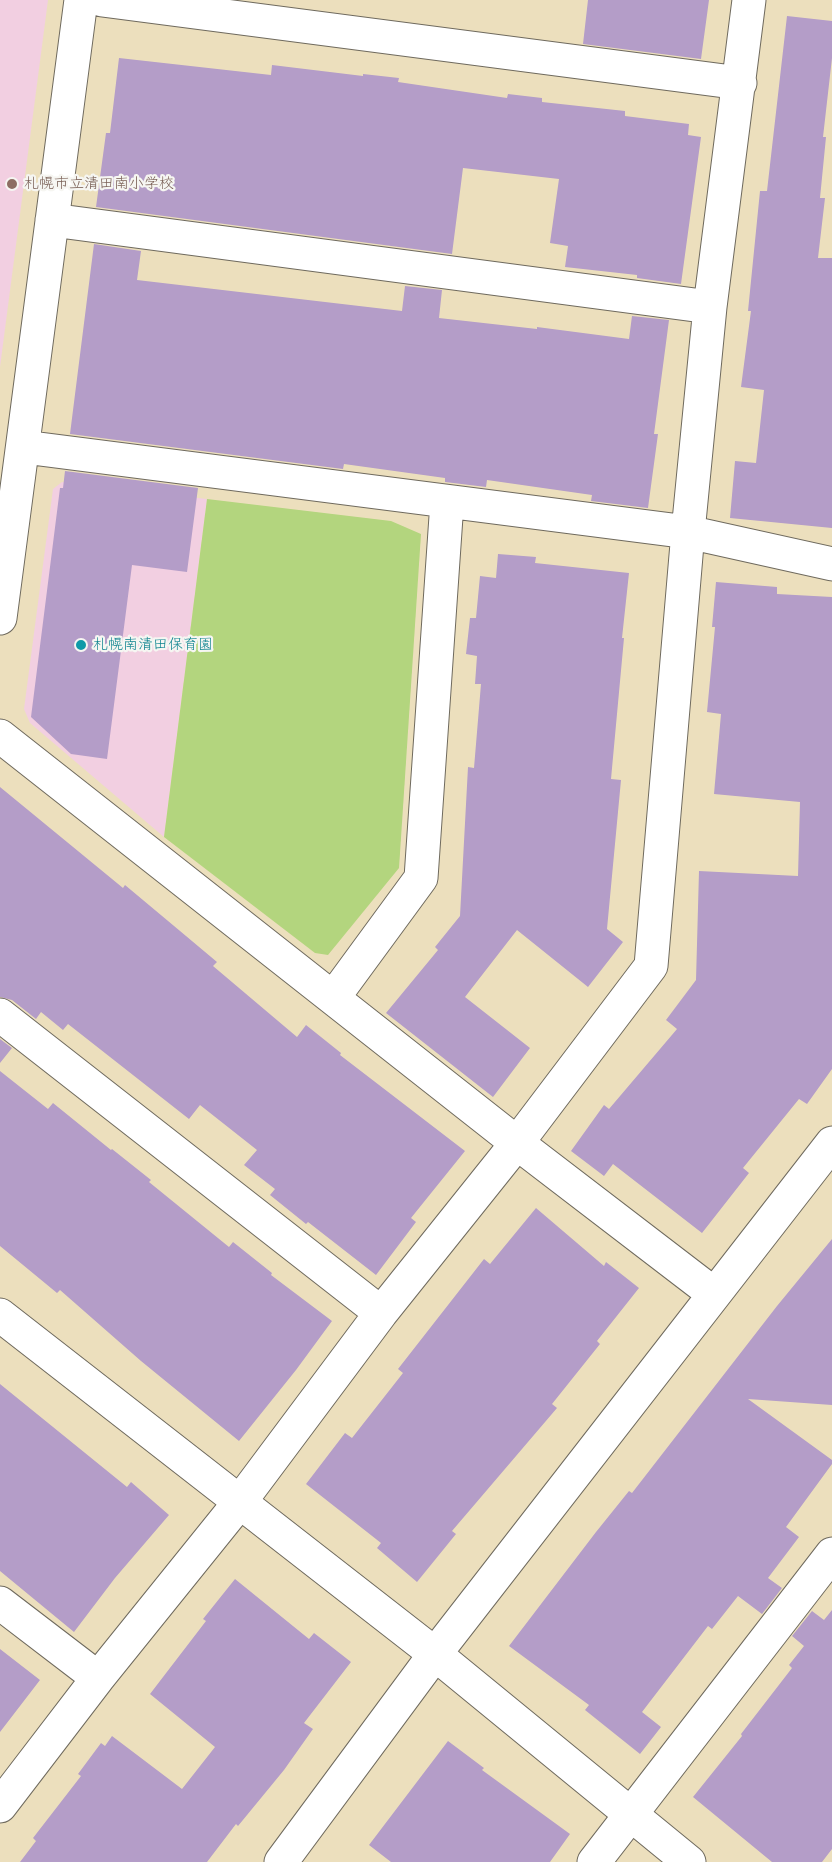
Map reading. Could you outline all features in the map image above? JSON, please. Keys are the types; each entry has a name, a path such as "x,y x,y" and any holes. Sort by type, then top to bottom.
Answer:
{"street":[{"path":"0,618 81,0"},
{"path":"102,0 740,82"},
{"path":"0,1806 98,1678 239,1503 381,1313 516,1143 651,966 688,532 710,307 749,0"},
{"path":"52,220 710,307"},
{"path":"24,447 688,532 832,564"},
{"path":"333,998 421,878 447,502"},
{"path":"0,736 516,1143 714,1294"},
{"path":"0,1015 381,1313"},
{"path":"281,1862 435,1654 832,1143"},
{"path":"0,1315 435,1654 689,1862"},
{"path":"594,1862 832,1554"},
{"path":"0,1603 98,1678"}],"shaded area":[{"name":"札幌市立清田南小学校","path":"0,0 48,0 0,367"},
{"path":"62,482 207,499 164,837 30,723 24,709 53,489"}],"green space":[{"path":"207,499 391,521 421,534 399,868 328,955 315,953 164,837"}],"building":[{"path":"588,0 709,0 701,59 583,44"},
{"path":"787,16 832,21 832,58 823,137 826,137 820,198 825,198 818,258 832,258 832,528 730,518 735,461 756,463 764,390 741,387 751,311 748,311 760,191 767,191"},
{"path":"119,58 271,75 272,65 399,78 398,82 507,98 508,94 542,98 542,102 625,111 625,116 689,124 688,135 701,137 681,284 637,278 637,275 565,267 568,246 550,243 559,179 463,168 452,254 96,207 106,133 110,133"},
{"path":"94,244 141,251 137,280 402,311 405,286 442,290 439,318 537,329 537,327 629,339 632,316 669,320 654,434 658,434 648,508 591,501 592,495 487,480 486,487 445,482 445,478 344,464 343,469 70,434"},
{"name":"札幌南清田保育園","path":"65,471 198,488 187,572 132,565 107,759 71,754 31,717 60,488 63,488"},
{"path":"498,554 536,557 535,563 629,573 611,779 621,780 607,929 623,942 588,987 517,930 465,997 530,1048 493,1097 386,1013 438,950 435,947 460,916 468,767 474,768 481,684 475,684 477,656 466,654 470,618 476,618 480,576 496,578"},
{"path":"716,582 777,587 777,594 832,597 832,1069 807,1104 799,1099 743,1168 749,1173 702,1233 613,1164 604,1176 571,1151 604,1105 609,1109 677,1029 666,1020 696,980 699,871 798,876 800,802 714,794 721,714 707,712 715,627 712,627"},
{"path":"0,787 123,888 125,885 217,962 213,966 297,1037 306,1025 341,1053 340,1055 465,1151 411,1218 416,1222 376,1275 270,1195 275,1189 244,1165 257,1150 200,1105 189,1119 68,1024 63,1030 41,1012 36,1019 12,1000 0,997"},
{"path":"0,1039 12,1048 0,1063"},
{"path":"0,1071 48,1109 53,1103 151,1180 149,1182 229,1247 233,1242 272,1273 271,1275 332,1321 239,1441 141,1361 60,1290 57,1293 0,1246"},
{"path":"536,1208 604,1266 606,1262 639,1288 597,1341 600,1344 552,1404 557,1408 452,1531 456,1534 417,1582 377,1548 381,1543 306,1484 345,1433 352,1438 403,1373 398,1369 484,1259 490,1264"},
{"path":"832,1239 832,1405 748,1399 832,1460 832,1464 786,1527 799,1537 768,1578 782,1588 762,1614 738,1596 712,1629 708,1626 642,1712 661,1727 640,1754 585,1710 589,1705 509,1646 596,1532 629,1491 632,1493"},
{"path":"0,1384 127,1487 131,1482 169,1515 115,1578 74,1632 0,1571"},
{"path":"235,1579 309,1639 314,1633 351,1662 304,1723 313,1729 284,1770 238,1826 236,1824 207,1862 20,1862 36,1841 33,1838 81,1776 78,1774 101,1743 105,1746 112,1736 182,1789 215,1747 150,1694 206,1621 203,1619"},
{"path":"832,1610 832,1849 822,1862 772,1862 693,1797 792,1668 789,1665 804,1646 792,1636 812,1611 824,1620"},
{"path":"0,1649 40,1680 0,1732"},
{"path":"448,1741 484,1768 482,1770 570,1834 550,1862 391,1862 369,1845"}],"place":[{"name":"札幌市立清田南小学校","path":"12,184"},
{"name":"札幌南清田保育園","path":"81,645"}]}
